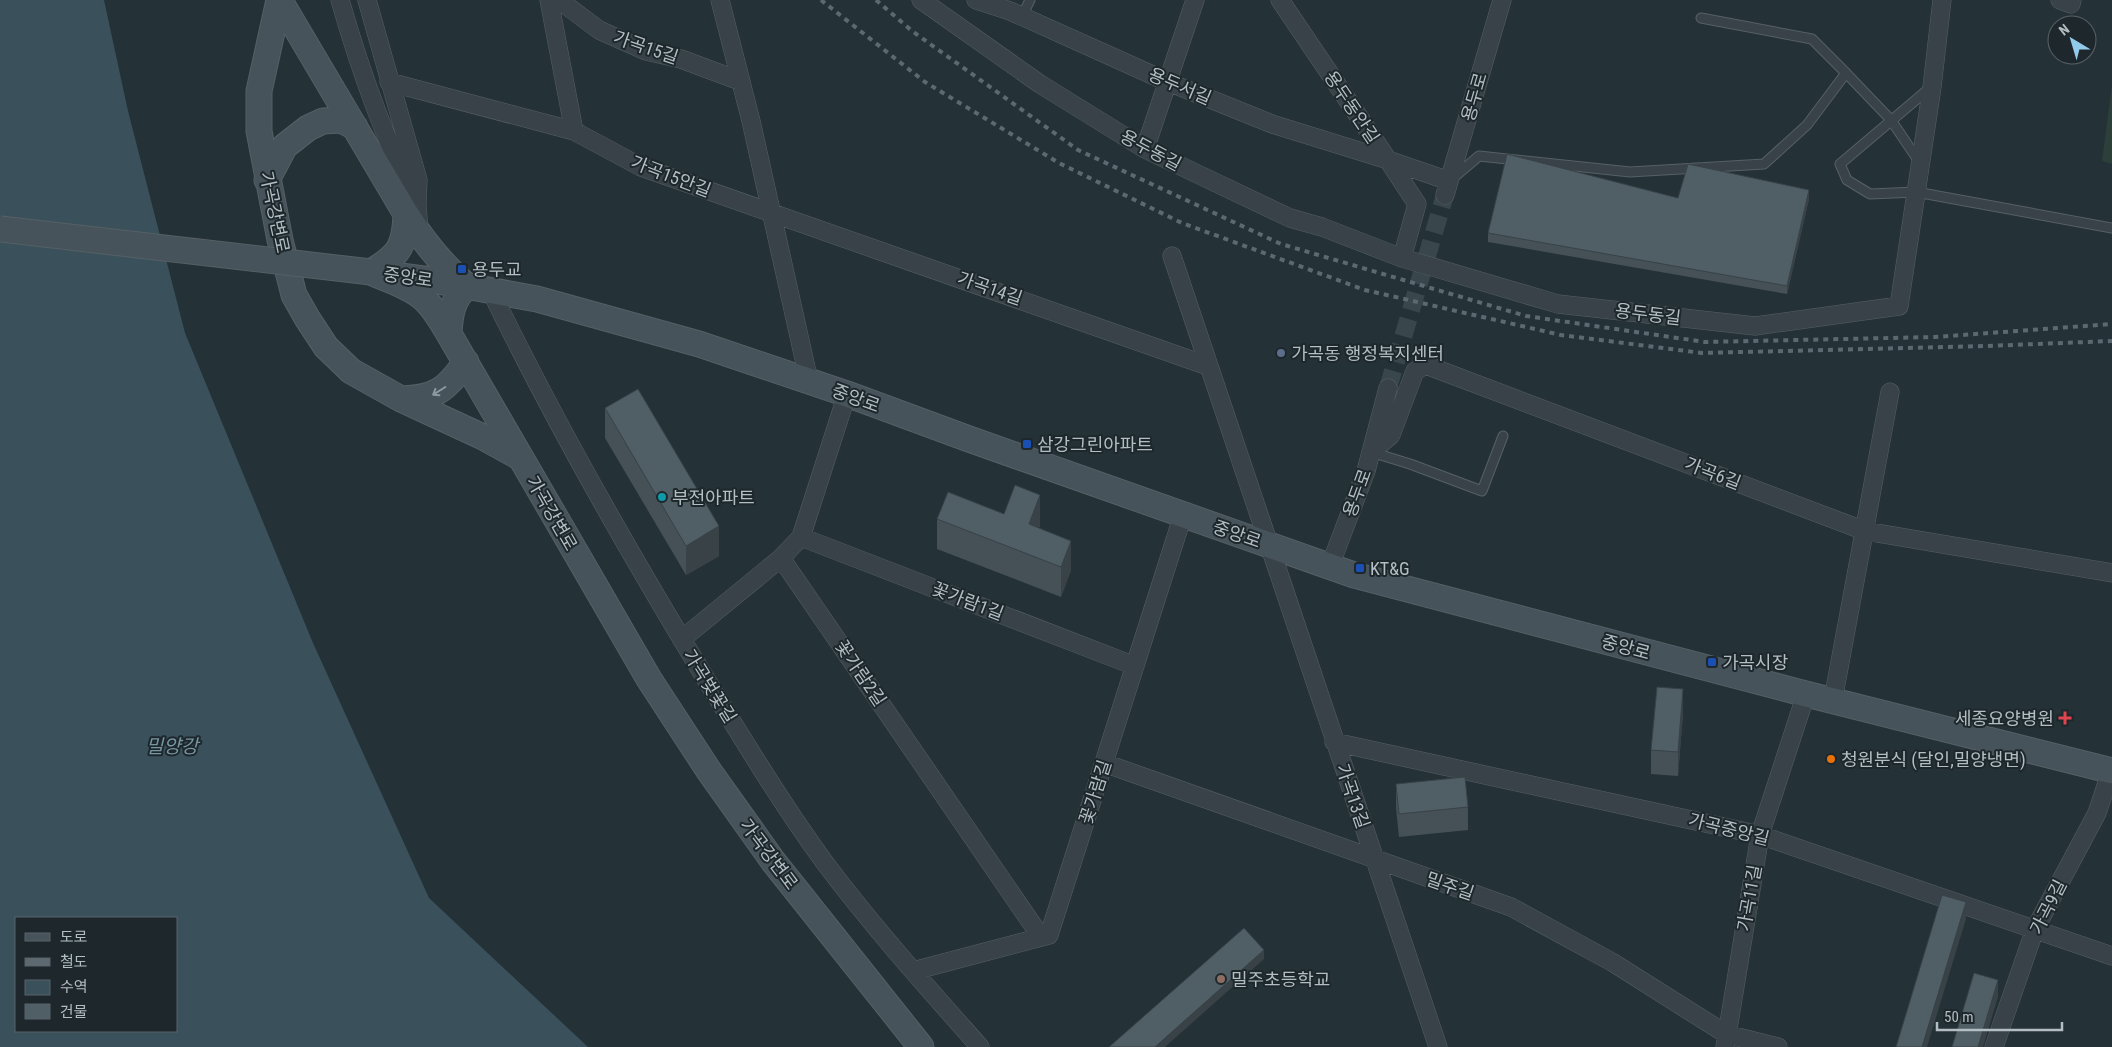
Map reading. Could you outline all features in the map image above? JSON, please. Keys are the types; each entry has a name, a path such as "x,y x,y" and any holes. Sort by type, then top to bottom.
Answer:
{"main road":[{"path":"280,0 355,127 412,209 420,235 450,272 479,288"},
{"name":"가곡강변로","path":"280,0 259,91 259,131 280,240 294,295 306,318 326,347 351,371 401,399 521,458 649,679 709,772 773,861 921,1047"},
{"path":"268,180 285,146 308,128 322,121 341,120 355,127"},
{"path":"371,272 388,262 400,249 412,209"},
{"name":"중앙로","path":"0,229 371,272 479,288 537,299 689,342 809,381 1183,515 1364,577 1806,694 2112,771"},
{"path":"371,272 422,297 432,307 521,458"},
{"path":"449,334 452,305 457,296 479,288"},
{"path":"401,399 422,398 433,395 452,381 466,362"}],"street":[{"path":"340,0 360,70 394,156 412,209"},
{"path":"367,0 418,180 412,209"},
{"path":"549,0 574,131"},
{"name":"가곡15길","path":"559,0 600,30 638,48 681,59 740,81"},
{"path":"720,0 751,121 809,381"},
{"name":"용두동길","path":"921,0 1040,84 1145,149 1290,218 1322,227 1402,258 1558,304 1756,326 1899,306 1916,192"},
{"path":"1145,149 1195,0"},
{"name":"용두동안길","path":"1280,0 1388,160 1447,188"},
{"name":"용두로","path":"1447,188 1502,0"},
{"path":"1916,192 1932,86 1942,0"},
{"path":"2060,0 2071,4 2072,0"},
{"name":"용두서길","path":"983,1 1022,16 1168,82 1272,124 1388,160"},
{"name":"가곡15안길","path":"389,82 574,131 641,168 771,212"},
{"path":"1388,160 1417,204 1402,258"},
{"name":"가곡14길","path":"771,212 1208,366"},
{"path":"1172,256 1268,544"},
{"name":"가곡벚꽃길","path":"479,288 522,354 643,577 776,792 820,856 912,971 980,1047"},
{"name":"가곡6길","path":"1371,452 1391,435 1415,371 1426,365 1865,531 2112,572"},
{"name":"용두로","path":"1330,566 1366,471 1388,388"},
{"path":"1833,700 1890,392"},
{"path":"682,640 781,558 801,537 847,394"},
{"name":"꽃가람길","path":"1041,936 1049,935 1183,515"},
{"name":"꽃가람1길","path":"801,537 1135,666"},
{"name":"가곡13길","path":"1268,544 1438,1047"},
{"name":"꽃가람2길","path":"781,558 1041,936"},
{"name":"가곡11길","path":"1725,1040 1760,835 1806,694"},
{"name":"가곡중앙길","path":"1334,742 1760,835 2112,956"},
{"name":"밀주길","path":"1104,763 1511,907 1612,962 1725,1040 1778,1047"},
{"name":"가곡9길","path":"1994,1047 2035,929 2097,813 2112,771"},
{"path":"912,971 1041,936"}],"lane":[{"path":"1022,16 1030,0"},
{"path":"1701,18 1812,39 1890,120 1920,163"},
{"path":"1447,188 1479,156 1630,172 1764,164 1807,124 1846,73"},
{"path":"1932,86 1840,164 1847,180 1870,194 1916,192 2112,228"},
{"path":"1371,452 1410,464 1482,491 1503,436"}],"green space":[{"path":"2112,85 2112,164 2102,161"}],"water":[{"name":"밀양강","path":"0,0 104,0 128,111 185,333 313,643 429,898 588,1047 0,1047"}],"building":[{"path":"1507,154 1678,198 1688,164 1809,190 1787,286 1488,233"},
{"path":"638,389 719,526 686,546 605,408"},
{"path":"1015,485 1040,495 1029,524 1071,541 1061,567 937,519 948,492 1004,514"},
{"path":"1657,687 1683,689 1678,752 1651,750"},
{"path":"1465,777 1468,807 1399,814 1396,784"},
{"path":"1942,895 1966,902 1922,1047 1896,1047"},
{"path":"1244,928 1264,950 1155,1047 1109,1047"},
{"path":"1974,973 1998,980 1978,1047 1952,1047"}],"tunnel":[{"path":"1388,388 1445,195"}],"railway":[{"path":"821,0 925,82 1059,163 1182,223 1365,290 1561,335 1702,353 2112,341"},
{"path":"876,0 912,31 1078,150 1281,244 1526,316 1705,342 1935,337 2112,324"}],"place":[{"name":"용두교","path":"462,269"},
{"name":"가곡동 행정복지센터","path":"1281,353"},
{"name":"삼강그린아파트","path":"1027,444"},
{"name":"부전아파트","path":"662,497"},
{"name":"KT&G","path":"1360,568"},
{"name":"가곡시장","path":"1712,662"},
{"name":"세종요양병원","path":"2065,718"},
{"name":"청원분식 (달인,밀양냉면)","path":"1831,759"},
{"name":"밀주초등학교","path":"1221,979"}]}
